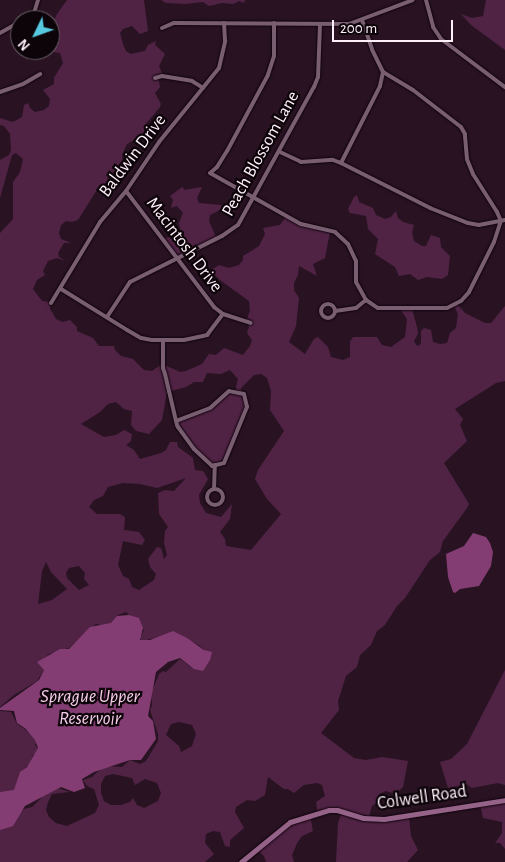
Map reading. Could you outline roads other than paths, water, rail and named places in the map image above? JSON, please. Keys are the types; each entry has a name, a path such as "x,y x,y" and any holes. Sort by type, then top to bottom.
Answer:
{"street":[{"path":"162,28 174,23 349,24 413,0"},
{"path":"426,0 432,27 441,39 505,86"},
{"path":"362,20 372,50 383,72 413,90 461,127 465,134 467,159 473,174 503,220"},
{"name":"Baldwin Drive","path":"50,302 60,289 100,222 126,191 159,142 219,68 223,56 224,23"},
{"path":"274,23 274,56 268,75 227,151 217,167 210,173 253,199 301,224 335,232 348,244 356,261 356,282 366,300 378,308 447,308 460,301 469,292 483,266 503,220"},
{"name":"Peach Blossom Lane","path":"107,317 130,282 233,231 280,152 318,77 320,25"},
{"path":"341,163 380,86 383,72"},
{"path":"0,92 23,84 40,74"},
{"path":"156,78 162,76 192,81 203,88"},
{"path":"280,152 301,162 333,160 341,163 430,208 468,223 479,225 503,220"},
{"name":"Macintosh Drive","path":"126,191 214,307 223,314 251,323"},
{"path":"60,289 141,338 163,341 184,340 207,335 223,314"},
{"path":"335,311 356,308 366,300"},
{"path":"163,341 163,368 176,421 178,427 194,449 212,466 224,463 247,407 244,394 230,391 210,408 176,421"},
{"path":"214,489 215,465"},
{"path":"214,489 219,490 223,497 217,505 210,503 207,498 209,492 214,489"},
{"name":"Colwell Road","path":"241,862 290,822 329,810 337,810 363,818 384,819 505,800"}],"water":[{"path":"473,533 486,537 490,543 493,552 491,566 479,586 460,589 455,593 448,577 446,554 464,546"},
{"name":"Sprague Upper Reservoir","path":"129,615 139,618 143,628 140,640 150,640 173,631 204,650 212,652 210,660 203,671 194,669 180,658 168,662 156,672 148,716 153,721 156,739 141,760 130,760 94,772 82,779 85,788 74,792 61,787 25,806 13,826 0,830 0,792 14,790 20,772 27,767 38,748 35,740 26,729 17,723 14,711 0,710 0,708 39,680 44,670 37,662 60,649 69,649 90,627 111,623 117,616"}]}
